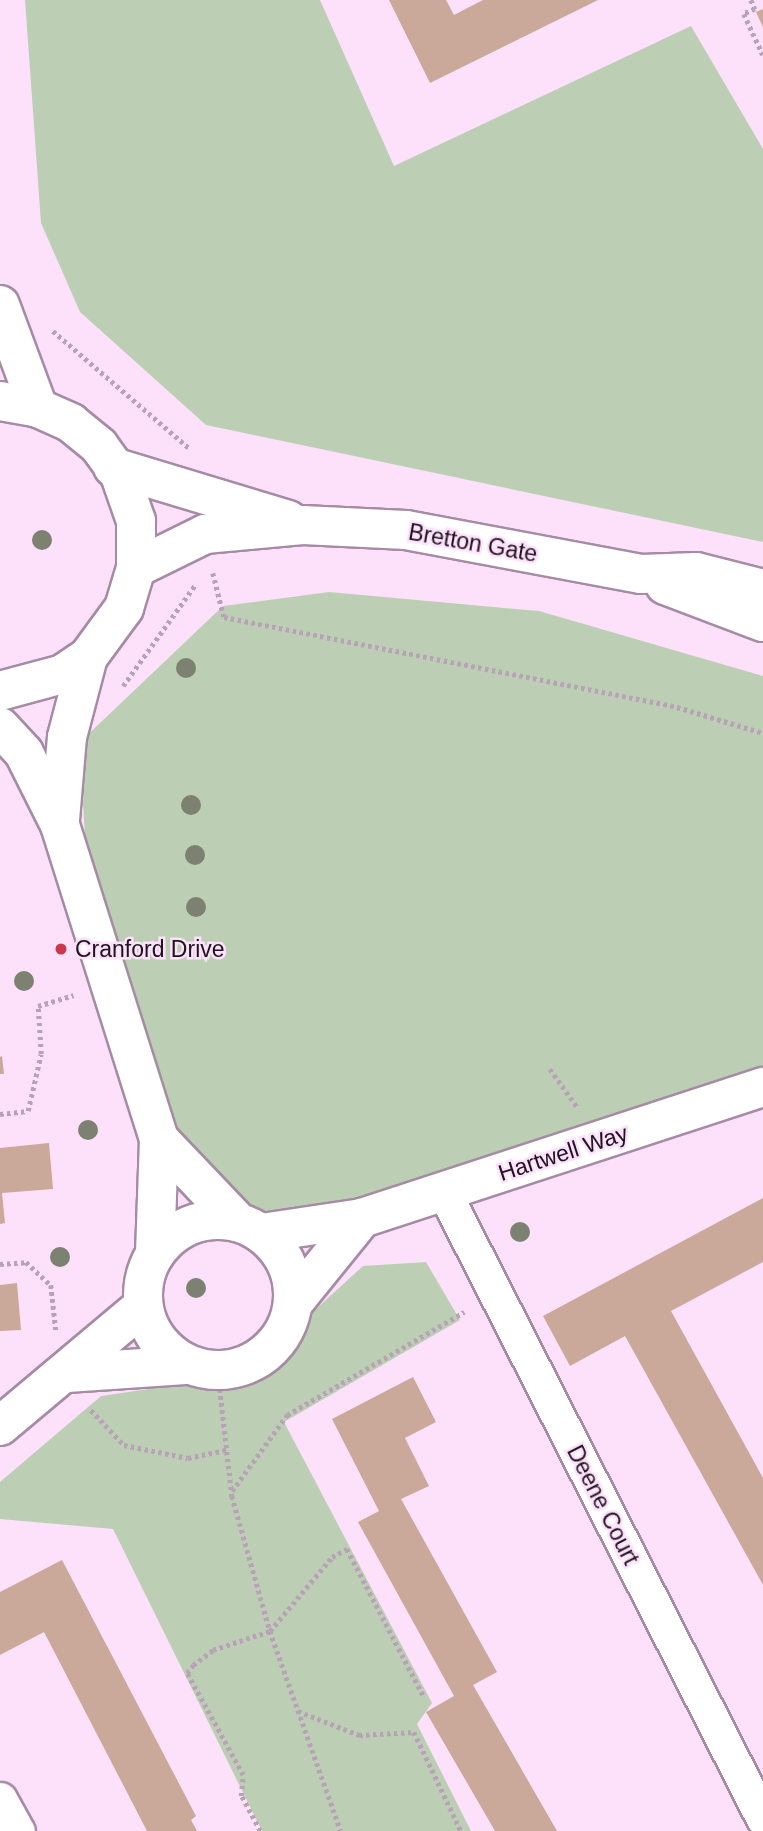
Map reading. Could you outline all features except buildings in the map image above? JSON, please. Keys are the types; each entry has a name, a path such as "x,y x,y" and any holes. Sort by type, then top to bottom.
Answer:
{"street":[{"path":"0,305 38,408"},
{"path":"0,401 38,408 71,424 99,446 113,467 136,521 136,568 124,608 88,657 63,674 0,691"},
{"name":"Bretton Gate","path":"113,467 303,525"},
{"name":"Bretton Gate","path":"136,568 205,534 303,525 406,530 641,574 763,622"},
{"name":"Bretton Gate","path":"641,574 695,572 763,589"},
{"path":"60,825 67,737 88,657"},
{"path":"0,727 24,753 60,825 159,1139 155,1254"},
{"name":"Hartwell Way","path":"250,1228 362,1218 763,1087"},
{"path":"64,1375 250,1363 276,1343 288,1324 294,1302 291,1276 281,1252 250,1228 159,1139"},
{"name":"Deene Court","path":"444,1192 763,1819"},
{"path":"294,1302 362,1218"},
{"path":"203,1368 167,1351 151,1331 143,1306 147,1270 155,1254 171,1236 191,1225 214,1220 250,1228"},
{"path":"0,1426 143,1306"},
{"path":"0,1799 18,1831"}],"path":[{"path":"751,0 755,9 744,14 763,55"},
{"path":"54,331 200,458"},
{"path":"205,572 211,564 224,617 677,707 763,733"},
{"path":"117,694 199,579"},
{"path":"0,1114 28,1111 41,1054 38,1006 111,984"},
{"path":"0,1264 26,1262 51,1285 64,1375 124,1445 188,1458 227,1450"},
{"path":"232,1492 287,1415 496,1296"},
{"path":"203,1368 227,1450 232,1492 270,1631 341,1831"},
{"path":"260,1831 241,1796 243,1775 187,1673 213,1650 270,1631 332,1557 346,1549 423,1695"},
{"path":"297,1710 359,1735 414,1732 461,1831"}],"green space":[{"path":"25,0 320,0 394,166 691,26 763,149 763,542 206,425 80,312 41,223"},
{"path":"329,592 539,611 763,676 763,1070 358,1202 264,1223 169,1132 86,851 79,743 223,606"},
{"path":"426,1262 460,1320 284,1422 432,1703 417,1724 471,1831 262,1831 113,1529 0,1519 0,1482 101,1396 263,1372 305,1319 363,1266"}],"place":[{"name":"Cranford Drive","path":"61,949"}]}
